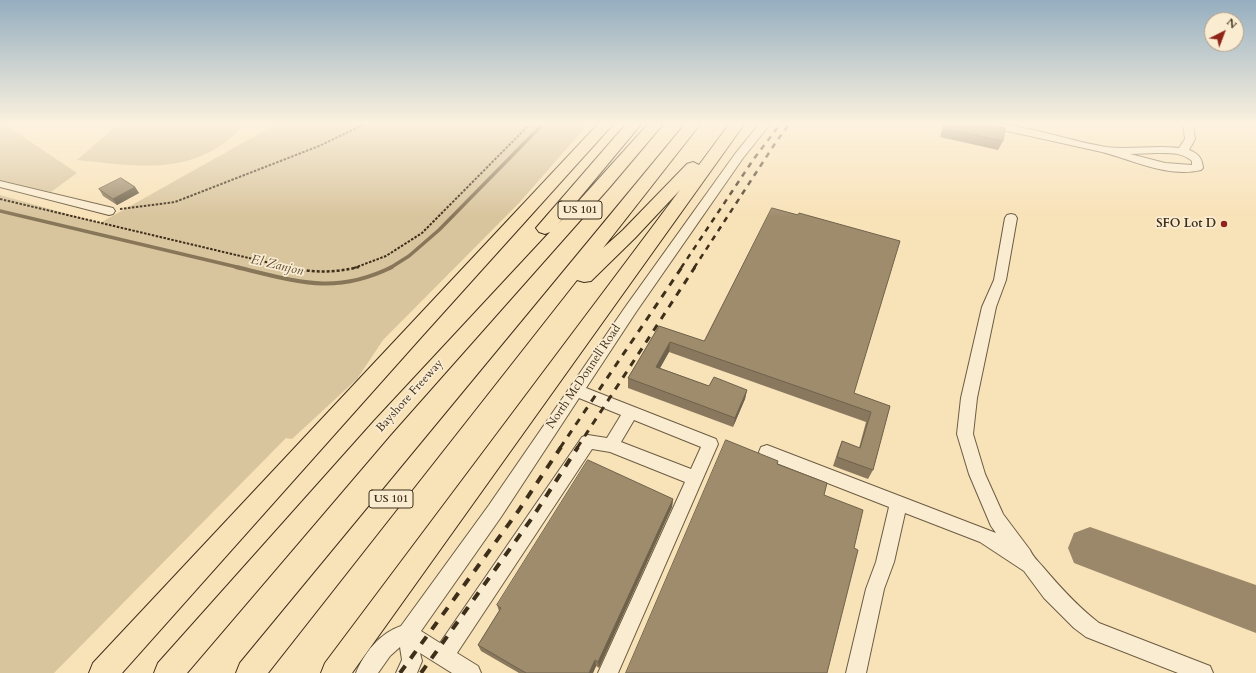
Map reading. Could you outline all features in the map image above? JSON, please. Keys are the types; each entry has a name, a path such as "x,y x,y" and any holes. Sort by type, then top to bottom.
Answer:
{"highway":[{"path":"497,241 568,154"},
{"path":"103,673 578,154"},
{"path":"502,295 510,269 607,154"},
{"name":"Bayshore Freeway","path":"168,673 383,427 629,154"},
{"name":"US 101","path":"250,673 669,154"},
{"path":"532,325 629,234 706,154"},
{"path":"335,673 714,154"}],"street":[{"name":"North McDonnell Road","path":"366,673 394,638 407,634 495,511 631,309 741,154"},
{"path":"1121,154 1174,168 1189,170 1197,168 1197,160 1187,154"},
{"path":"0,184 109,211"},
{"path":"1011,218 1000,280 989,307 969,398 965,434 977,474 997,520 1030,565 1052,591 1081,621 1093,630 1203,673"},
{"path":"576,390 710,444 608,673"},
{"path":"611,445 631,412"},
{"path":"443,656 588,442 611,445 695,478"},
{"path":"767,452 986,536 1030,565"},
{"path":"856,673 875,589 885,562 899,502"},
{"path":"407,634 471,673"},
{"path":"406,673 412,661 407,634"}],"path":[{"path":"109,211 174,202 297,154"},
{"path":"0,199 288,267 315,272 348,270 372,263 406,246 422,233 500,154"}],"shaded area":[{"path":"0,154 49,154 77,173 51,192 0,180"},
{"path":"83,154 204,154 173,164 155,166 77,160"},
{"path":"222,154 562,154 520,202 383,340 357,379 292,439 286,438 54,673 0,673 0,195 100,223"}],"building":[{"path":"121,178 135,187 113,199 99,189"},
{"path":"772,208 798,215 799,213 900,241 854,393 890,406 873,470 837,457 842,441 860,448 871,412 670,342 656,367 709,386 714,377 747,390 735,418 628,378 659,326 704,341"},
{"path":"726,440 778,461 777,464 827,483 824,495 863,510 854,548 858,550 827,673 626,673"},
{"path":"588,460 673,499 598,662 595,660 589,673 526,673 478,645 501,608 497,605"}],"waterway":[{"name":"El Zanjon","path":"391,268 409,256 439,230 513,154"},
{"name":"El Zanjon","path":"0,211 241,268"},
{"name":"El Zanjon","path":"236,267 296,281 314,283 351,281 371,276 391,268"}],"taxiway":[{"path":"1090,548 1256,609"}],"railway":[{"path":"681,268 757,154"},
{"path":"694,268 768,154"},
{"path":"560,448 682,267"},
{"path":"577,448 695,267"},
{"path":"400,673 519,510 561,447"},
{"path":"421,673 532,518 578,447"}],"place":[{"name":"SFO Lot D","path":"1224,224"}]}
